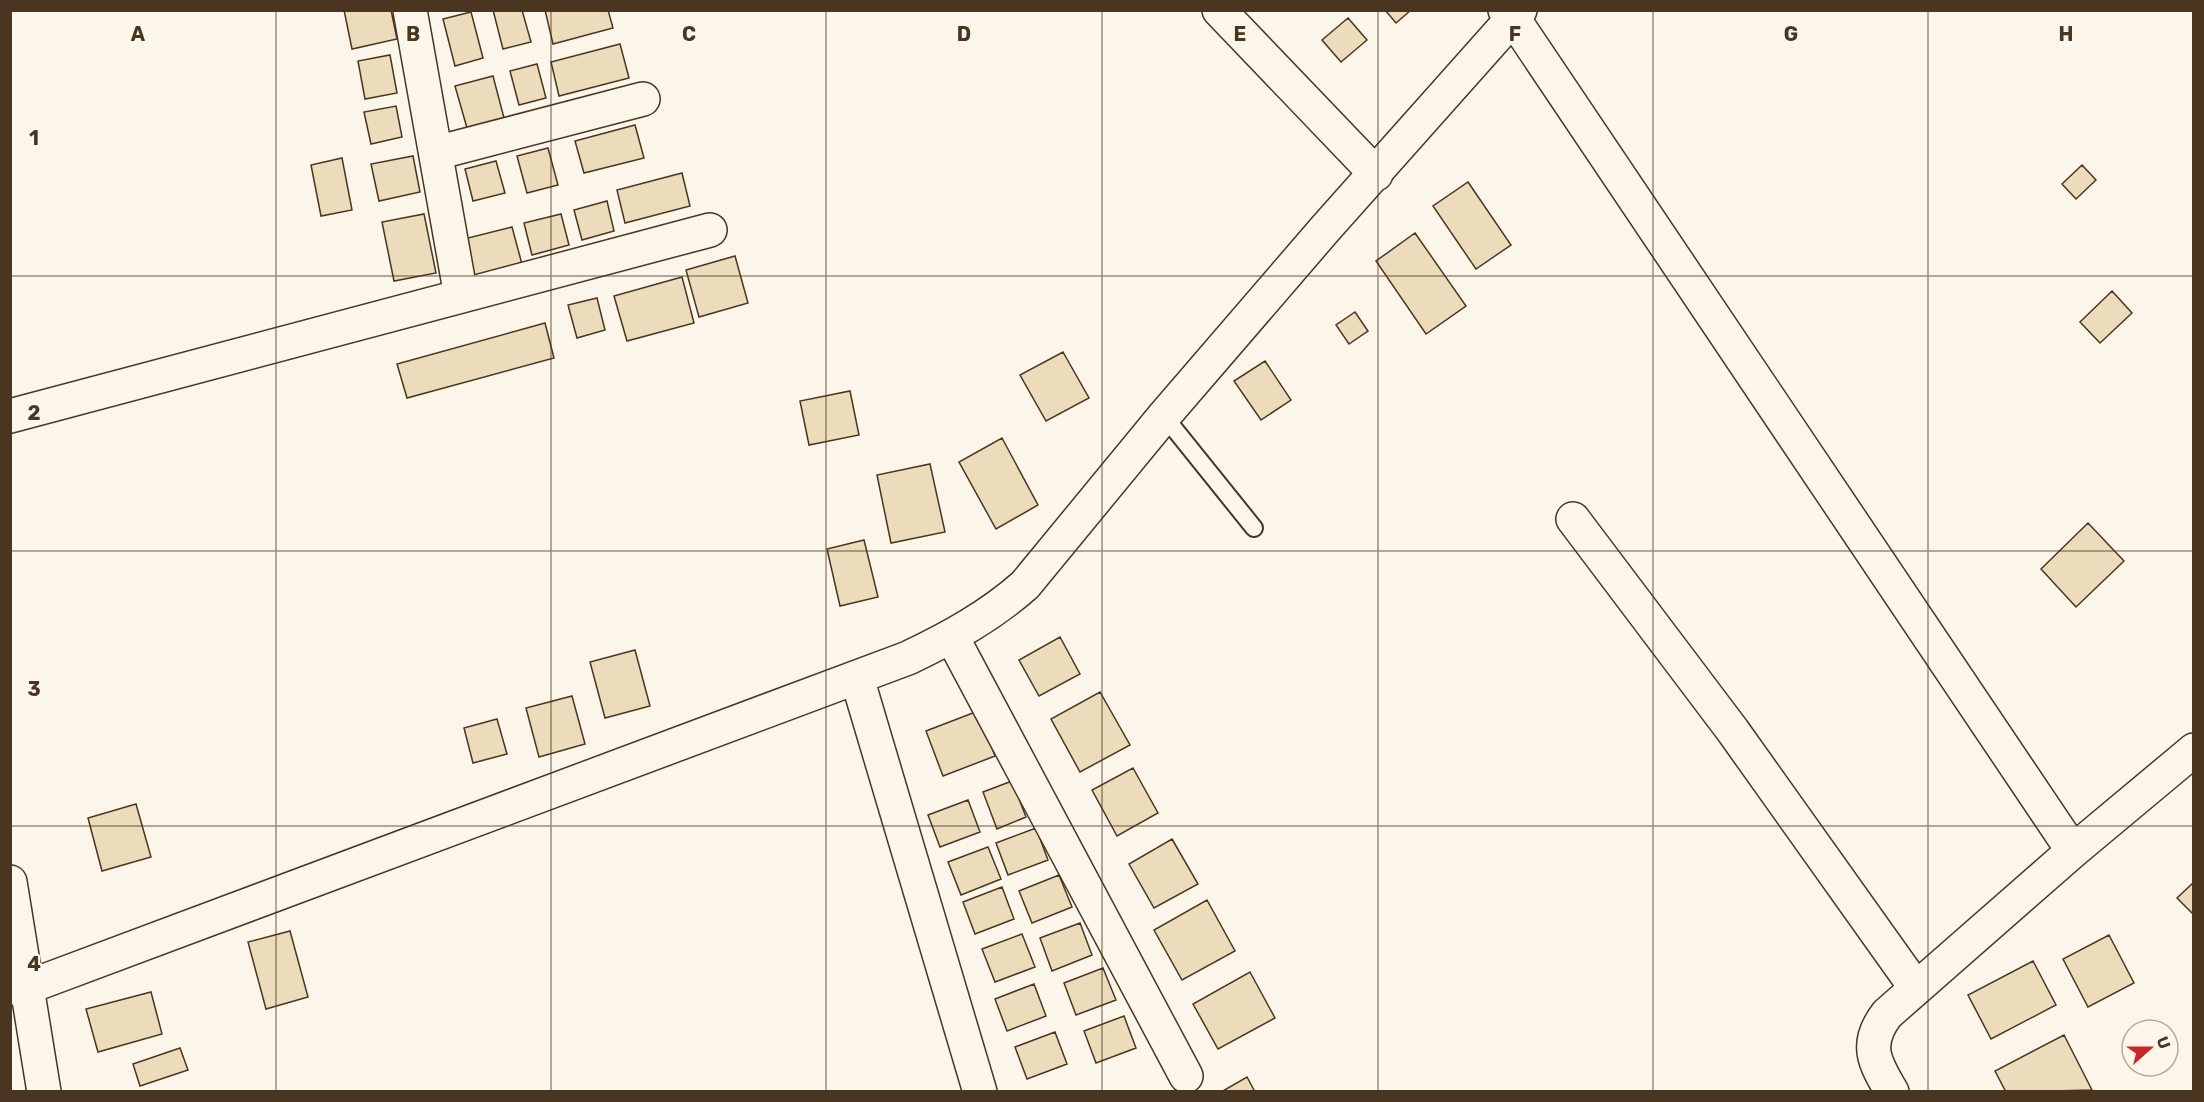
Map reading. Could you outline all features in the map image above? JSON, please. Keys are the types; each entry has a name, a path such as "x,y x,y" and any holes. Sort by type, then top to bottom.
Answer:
{"street":[{"path":"410,10 461,296"},
{"path":"1219,10 1376,174"},
{"path":"19,988 856,678 908,658 952,637 1006,601 1024,585 1164,416 1376,174 1513,13 2073,851"},
{"path":"436,153 643,99"},
{"path":"10,416 710,230"},
{"path":"1573,519 1733,731 1916,988"},
{"path":"952,637 1186,1076"},
{"path":"856,678 980,1092"},
{"path":"1892,1092 1874,1055 1872,1041 1877,1027 1887,1014 2073,851 2193,750"},
{"path":"10,882 19,988 44,1092"}],"lane":[{"path":"1164,416 1254,528"}],"building":[{"path":"344,10 391,10 397,39 352,49"},
{"path":"493,10 522,10 531,42 503,49"},
{"path":"545,10 608,10 613,28 553,44"},
{"path":"1385,10 1411,10 1396,23"},
{"path":"471,12 483,58 455,66 443,19"},
{"path":"1348,18 1367,40 1341,62 1322,40"},
{"path":"620,44 629,78 559,96 551,62"},
{"path":"390,55 397,93 365,99 358,61"},
{"path":"537,64 546,98 519,105 510,71"},
{"path":"493,76 504,118 467,128 455,86"},
{"path":"396,106 402,137 371,144 364,112"},
{"path":"635,125 644,158 584,173 575,141"},
{"path":"548,148 558,185 527,193 517,156"},
{"path":"413,156 420,192 379,201 371,164"},
{"path":"342,158 352,210 321,216 311,165"},
{"path":"496,161 505,193 473,201 465,169"},
{"path":"2082,165 2096,180 2076,199 2062,184"},
{"path":"682,173 690,206 625,223 617,190"},
{"path":"1468,182 1511,245 1476,269 1433,206"},
{"path":"607,201 614,231 582,240 574,210"},
{"path":"424,214 436,273 394,281 382,222"},
{"path":"561,214 569,245 532,255 524,223"},
{"path":"512,227 523,268 474,281 464,239"},
{"path":"1415,233 1466,306 1426,334 1376,261"},
{"path":"735,256 748,303 699,317 686,270"},
{"path":"682,277 694,323 627,341 614,296"},
{"path":"2112,291 2132,313 2100,343 2080,322"},
{"path":"597,298 605,330 577,338 568,305"},
{"path":"1355,312 1368,331 1349,344 1336,325"},
{"path":"545,323 554,358 407,398 397,364"},
{"path":"1063,352 1089,398 1046,421 1020,375"},
{"path":"1265,361 1291,400 1261,420 1234,381"},
{"path":"850,391 859,435 809,445 800,401"},
{"path":"1002,438 1038,505 996,529 959,462"},
{"path":"930,464 945,532 891,543 877,475"},
{"path":"2088,523 2124,561 2076,607 2041,569"},
{"path":"864,540 878,597 840,606 827,549"},
{"path":"1060,637 1080,674 1039,696 1019,660"},
{"path":"635,650 650,706 605,718 590,662"},
{"path":"1100,692 1130,745 1080,772 1051,719"},
{"path":"572,696 585,744 539,757 526,708"},
{"path":"978,711 995,756 943,776 926,731"},
{"path":"497,719 507,754 473,763 464,728"},
{"path":"1133,768 1158,813 1117,836 1092,790"},
{"path":"1012,781 1026,817 997,829 983,792"},
{"path":"968,800 980,832 940,847 928,815"},
{"path":"136,804 151,857 102,871 88,818"},
{"path":"1036,828 1048,860 1008,875 996,843"},
{"path":"1172,839 1198,884 1154,908 1129,864"},
{"path":"988,847 1001,879 961,895 948,862"},
{"path":"1059,875 1072,907 1032,923 1019,891"},
{"path":"2194,882 2194,915 2177,898"},
{"path":"1002,887 1014,919 975,934 963,902"},
{"path":"1207,900 1235,951 1182,980 1154,930"},
{"path":"1080,923 1092,955 1052,971 1040,938"},
{"path":"290,931 308,997 266,1009 248,942"},
{"path":"1022,934 1035,967 995,982 982,949"},
{"path":"2109,935 2134,983 2088,1007 2063,959"},
{"path":"2033,961 2056,1005 1991,1039 1968,995"},
{"path":"1103,968 1116,1000 1076,1015 1064,983"},
{"path":"1250,972 1275,1018 1218,1049 1193,1004"},
{"path":"1034,984 1046,1016 1007,1031 995,999"},
{"path":"151,992 162,1034 98,1052 86,1009"},
{"path":"1124,1016 1136,1048 1096,1063 1084,1031"},
{"path":"1055,1032 1067,1064 1027,1079 1015,1047"},
{"path":"2064,1035 2092,1090 2006,1092 1995,1071"},
{"path":"180,1048 188,1070 140,1086 133,1064"},
{"path":"1247,1077 1255,1092 1221,1092"}]}
